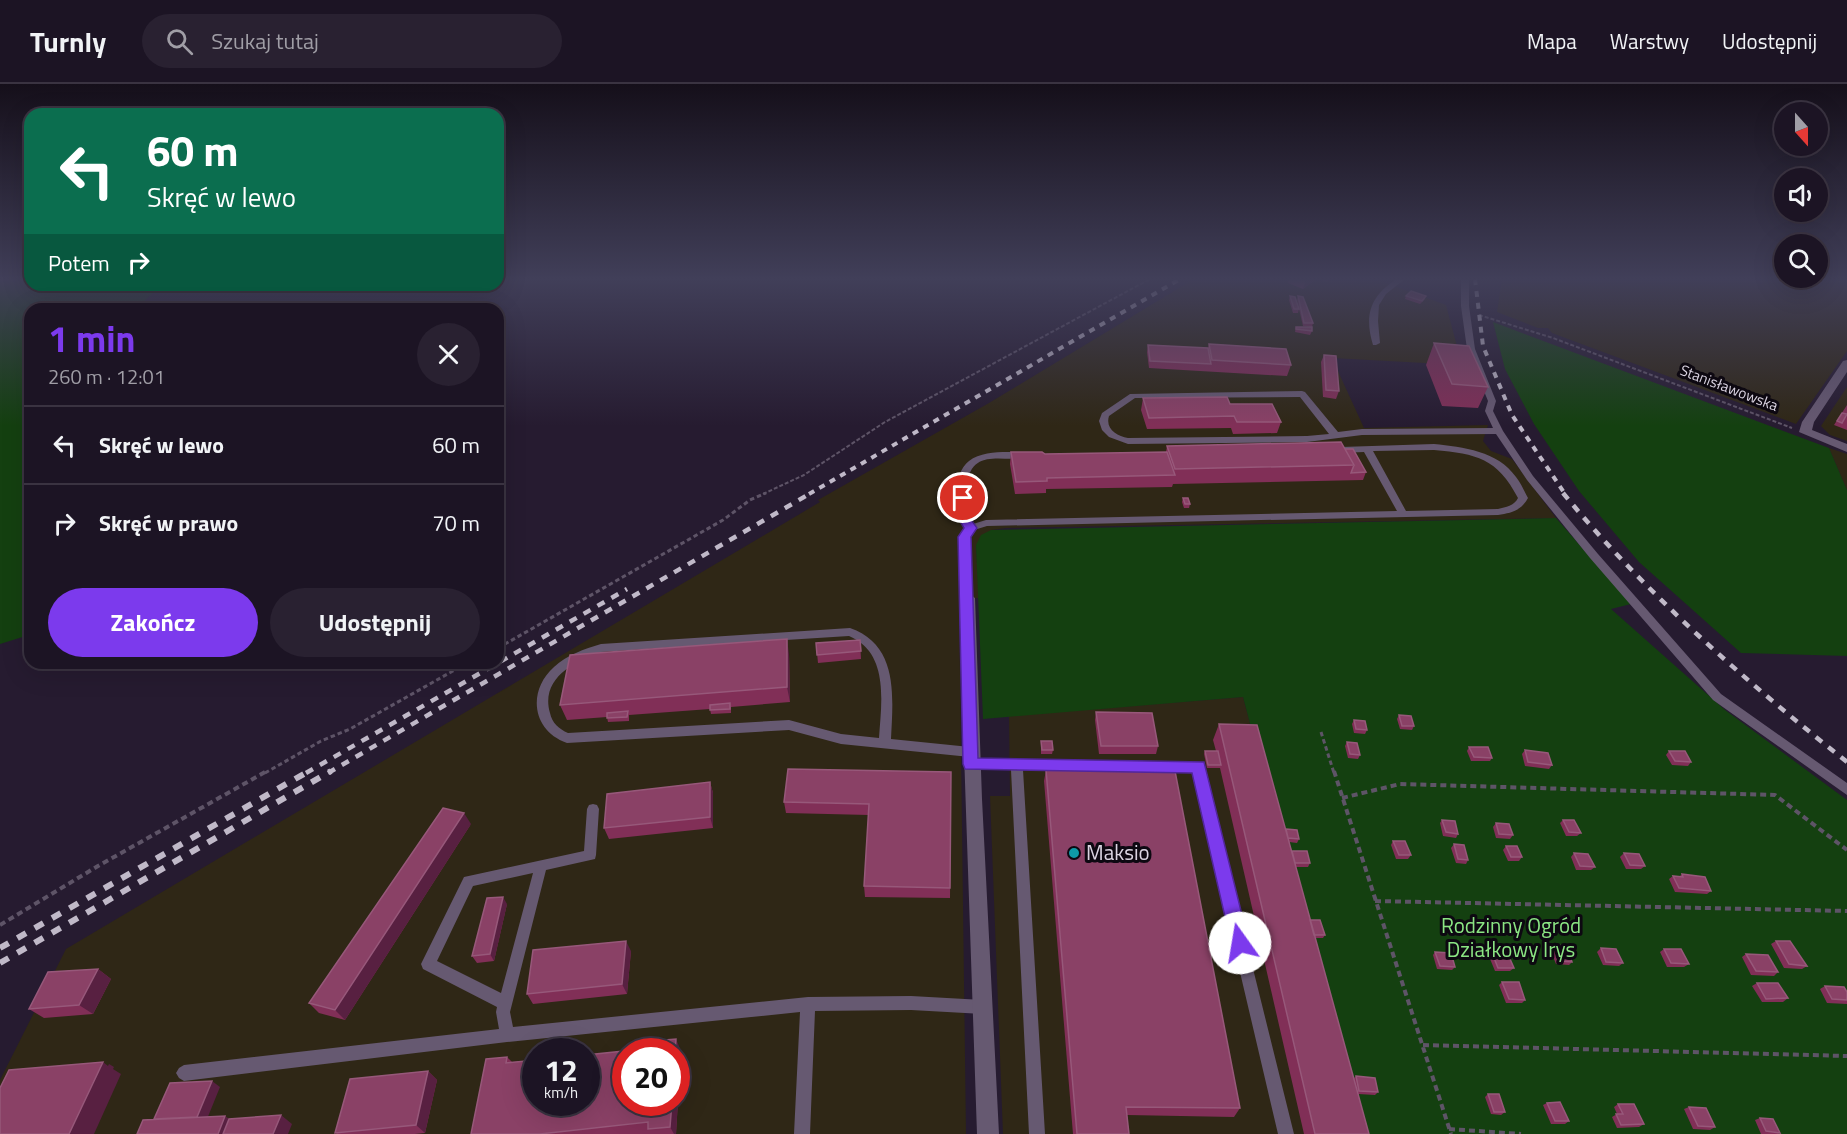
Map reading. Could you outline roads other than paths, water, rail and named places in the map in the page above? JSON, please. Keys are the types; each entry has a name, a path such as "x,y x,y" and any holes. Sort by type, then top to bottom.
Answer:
{"street":[{"path":"1847,363 1808,422 1805,432 1847,448"},
{"path":"968,598 970,758 981,928 988,1134"}],"lane":[{"path":"1375,328 1376,343"},
{"path":"1468,328 1471,349 1492,401 1489,411 1498,431 1554,510 1717,697 1847,790"},
{"path":"1336,436 1302,393 1133,396 1105,416 1103,421 1108,434 1115,439 1128,441 1307,439 1336,436 1362,432 1498,431"},
{"path":"1367,449 1404,515"},
{"path":"968,598 965,537 971,528 986,523 1498,512 1513,509 1521,504 1524,498 1506,469 1495,460 1464,449 1332,450"},
{"path":"971,528 964,518 961,478 969,464 989,456 1037,454"},
{"path":"885,744 886,680 881,660 875,647 861,636 850,632 601,648 578,657 558,669 550,677 545,690 543,708 545,720 553,731 567,738 789,725 841,739 1017,765 1198,766 1286,1134"},
{"path":"1017,765 1037,1134"},
{"path":"504,1003 428,964 469,881 590,855 593,809"},
{"path":"507,1035 502,1012 541,866"},
{"path":"184,1073 507,1035 808,1004 911,1003 983,1007"},
{"path":"802,1134 808,1004"}],"railway":[{"path":"809,494 1095,328"},
{"path":"1481,328 1483,346 1512,415 1565,494"},
{"path":"328,773 811,493"},
{"path":"1563,493 1628,567 1698,635 1771,700 1847,762"},
{"path":"504,660 627,589"},
{"path":"306,773 487,669"},
{"path":"0,948 309,771"},
{"path":"0,963 331,771"}],"place":[{"name":"Maksio","path":"1074,853"}],"park label":[{"name":"Rodzinny Ogród Działkowy Irys","path":"1511,938"}]}
